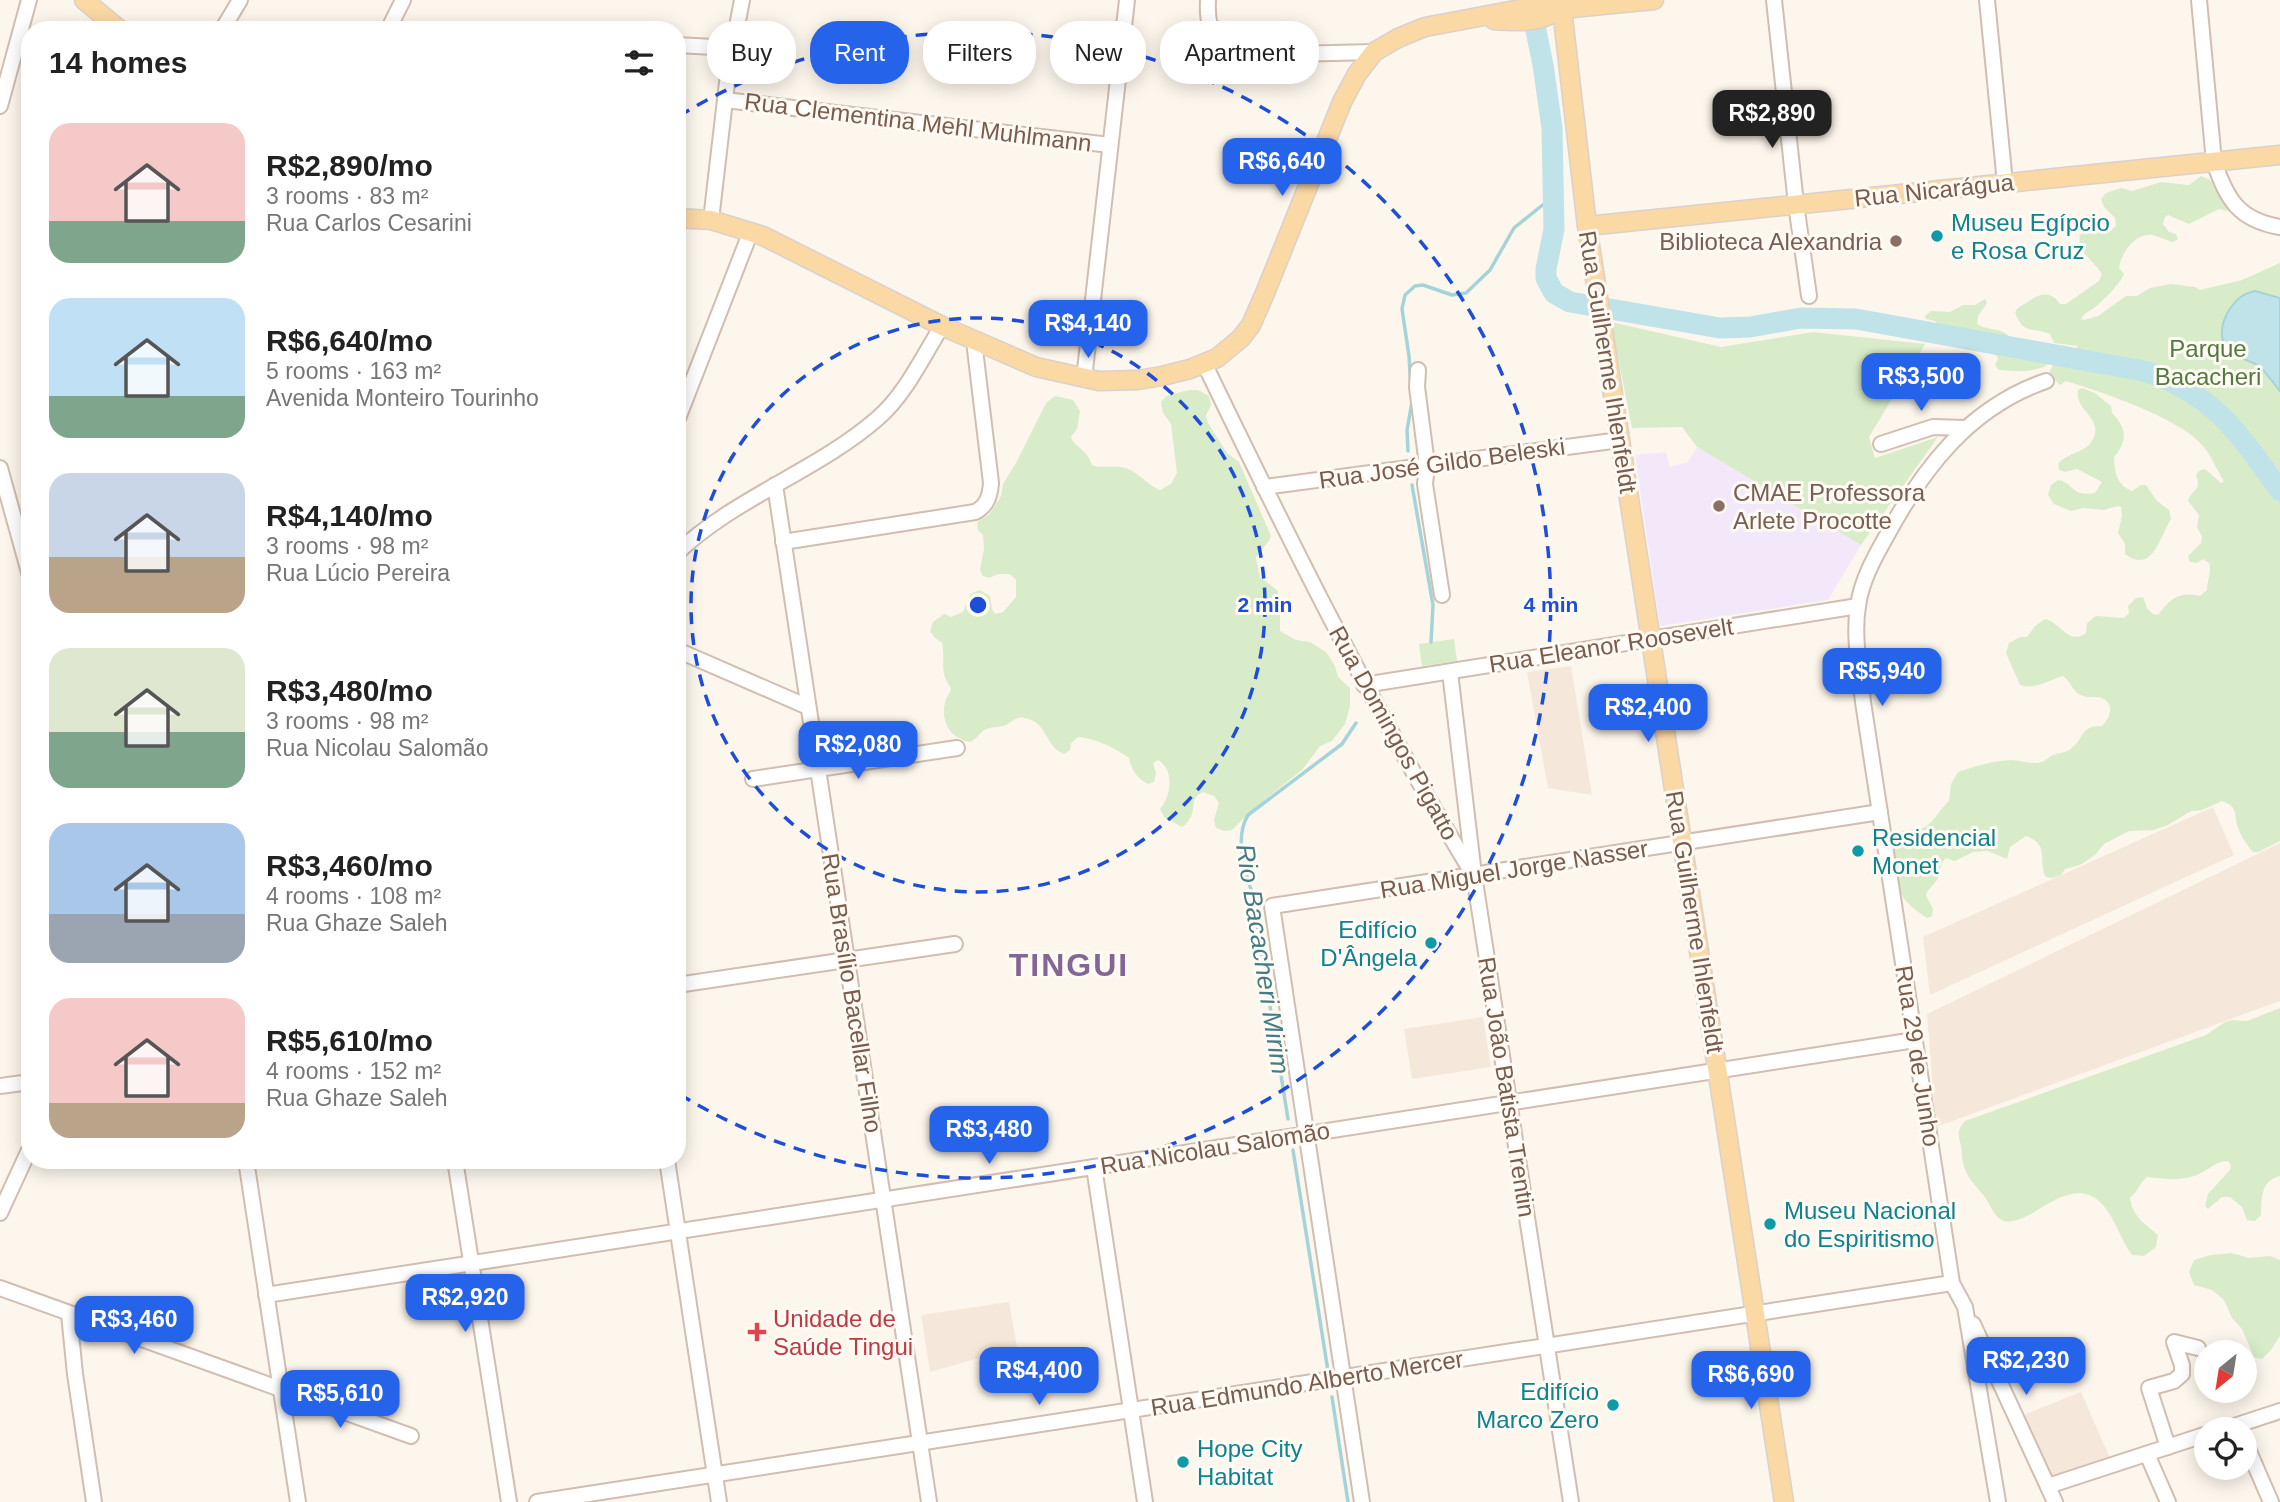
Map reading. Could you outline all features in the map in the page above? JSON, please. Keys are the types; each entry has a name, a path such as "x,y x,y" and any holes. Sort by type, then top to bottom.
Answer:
{"main road":[{"path":"84,0 109,21"},
{"path":"686,219 711,220 751,230 942,326 1036,367 1084,379 1116,381 1138,380 1205,365 1241,338 1258,311 1342,102 1353,80 1374,52 1424,27 1472,19 1654,0"},
{"name":"Rua Guilherme Ihlenfeldt","path":"1562,9 1587,226 1784,1502"},
{"name":"Rua Nicarágua","path":"1587,226 2280,155"}],"street":[{"path":"23,21 29,0"},
{"path":"227,21 240,0"},
{"path":"392,21 403,0"},
{"path":"738,21 742,0"},
{"path":"1084,379 1127,0"},
{"path":"1208,0 1213,35 1227,50 1238,53 1374,52"},
{"path":"1774,0 1796,204 1809,296"},
{"path":"1987,0 2005,183"},
{"path":"2199,0 2214,162 2221,183 2237,208 2253,220 2280,227"},
{"path":"0,106 21,29"},
{"path":"686,45 707,47"},
{"path":"711,220 727,84"},
{"name":"Rua Clementina Mehl Muhlmann","path":"725,100 1110,145"},
{"path":"686,398 751,230"},
{"path":"686,546 707,528 848,440 880,416 902,390 942,326"},
{"path":"783,542 981,509 990,492 991,483 974,341"},
{"name":"Rua Domingos Pigatto","path":"1205,365 1364,685 1474,875"},
{"path":"1418,370 1417,387 1427,465 1425,484 1442,595"},
{"path":"1857,606 1866,576 1894,521 1930,467 1965,428 2010,397 2046,381"},
{"path":"1881,444 1933,427 1965,428"},
{"name":"Rua José Gildo Beleski","path":"1264,487 1620,440"},
{"path":"0,468 21,544"},
{"name":"Rua Brasílio Bacellar Filho","path":"775,485 929,1502"},
{"name":"Rua Eleanor Roosevelt","path":"1364,685 1857,606"},
{"name":"Rua 29 de Junho","path":"1857,606 1860,669 1880,812 1952,1283 1965,1307 1998,1502"},
{"path":"686,654 808,707"},
{"name":"Rua João Batista Trentin","path":"1450,671 1474,875 1571,1502"},
{"path":"753,779 957,748"},
{"name":"Rua Miguel Jorge Nasser","path":"1306,1134 1272,906 1880,812"},
{"path":"686,984 955,944"},
{"name":"Rua Nicolau Salomão","path":"266,1295 1915,1040"},
{"path":"0,1086 21,1083"},
{"path":"1306,1134 1362,1502"},
{"path":"0,1213 21,1167"},
{"path":"1094,1167 1145,1502"},
{"path":"247,1169 298,1502"},
{"path":"456,1169 509,1502"},
{"path":"668,1169 719,1502"},
{"name":"Rua Edmundo Alberto Mercer","path":"537,1502 1952,1283"},
{"path":"0,1289 411,1436"},
{"path":"1965,1307 2055,1502"},
{"path":"69,1314 94,1502"},
{"path":"2168,1447 2149,1388 2174,1381 2182,1374 2182,1365 2174,1342 2194,1347"},
{"path":"2257,1420 2280,1411"},
{"path":"2048,1486 2194,1438"},
{"path":"2147,1454 2168,1502"},
{"path":"2257,1470 2271,1502"}],"shaded area":[{"name":"CMAE Professora Arlete Procotte","path":"1697,447 1861,545 1828,600 1660,626 1635,455 1666,452 1670,467 1688,462"},
{"path":"1571,666 1592,795 1548,788 1527,672"},
{"path":"2213,807 2234,855 1930,995 1923,937"},
{"path":"2280,843 2280,1001 1936,1127 1927,1014"},
{"path":"1483,1017 1491,1067 1412,1079 1404,1029"},
{"path":"1009,1302 1017,1347 930,1372 921,1315"},
{"path":"2081,1392 2110,1458 2051,1481 2021,1416"}],"green space":[{"name":"Parque Bacacheri","path":"2201,176 2210,180 2230,209 2219,209 2189,224 2168,215 2165,217 2163,224 2169,232 2176,234 2178,239 2173,242 2146,235 2130,245 2120,262 2119,268 2124,274 2119,282 2081,319 2098,316 2126,296 2137,296 2150,288 2171,284 2200,290 2242,280 2280,263 2280,841 2253,852 2240,832 2234,810 2222,801 2202,810 2191,811 2154,830 2129,831 2104,844 2095,855 2080,865 2065,869 2061,875 2052,878 2046,877 2038,844 2026,836 2010,847 2007,859 1988,851 1973,852 1955,861 1946,858 1937,880 1926,895 1933,909 1932,916 1927,918 1907,903 1898,885 1891,850 1894,838 1902,831 1924,828 1931,822 1949,801 1951,784 1958,772 2004,761 2044,761 2052,755 2069,750 2085,731 2102,726 2109,715 2110,707 2106,700 2080,695 2063,676 2037,685 2020,685 2006,653 2009,643 2020,637 2027,637 2035,626 2045,619 2075,637 2086,633 2087,623 2096,616 2124,618 2129,613 2128,606 2136,598 2143,597 2147,608 2158,615 2176,598 2186,595 2200,596 2207,590 2209,563 2203,559 2197,563 2190,562 2188,556 2201,543 2202,537 2197,527 2199,515 2188,501 2197,487 2196,475 2205,469 2221,483 2224,482 2206,450 2187,432 2155,414 2066,381 2060,385 2049,374 2060,347 2078,346 2054,343 2050,334 2029,329 2021,324 2015,312 2033,298 2042,295 2049,295 2060,304 2066,304 2099,281 2102,274 2083,252 2080,235 2087,230 2110,231 2116,226 2115,218 2104,207 2101,199 2106,193 2121,188 2132,191 2161,182 2189,185"},
{"path":"1985,299 1987,303 1978,316 1977,324 2007,334 2024,352 2049,359 2046,366 2029,371 1999,370 1995,365 1997,356 1979,348 1922,341 1919,338 1935,330 1938,325 1935,321 1926,319 1925,316 1931,311 1950,312 1963,305 1975,305"},
{"path":"1611,322 1721,347 1813,332 1925,344 1869,437 1875,458 1938,437 1861,545 1697,447 1682,427 1632,428"},
{"path":"2082,388 2095,393 2111,406 2112,413 2121,424 2124,435 2122,445 2114,457 2120,481 2132,491 2146,485 2157,501 2169,510 2171,519 2159,543 2149,557 2142,560 2125,554 2125,544 2118,533 2121,507 2071,511 2054,504 2048,495 2051,485 2058,480 2087,494 2095,493 2102,482 2077,469 2065,472 2059,470 2058,464 2090,444 2095,432 2095,425 2078,397 2078,390"},
{"path":"1198,390 1209,396 1211,405 1206,415 1208,423 1227,453 1239,462 1271,536 1256,558 1260,577 1278,591 1280,631 1296,640 1310,642 1326,652 1338,677 1350,688 1350,706 1345,724 1332,741 1320,746 1303,769 1232,830 1224,831 1216,828 1214,820 1219,803 1214,796 1203,792 1195,799 1191,817 1182,827 1164,817 1160,809 1167,797 1170,783 1167,770 1158,760 1153,763 1156,773 1154,782 1148,784 1135,773 1129,758 1111,747 1078,737 1064,754 1053,746 1043,729 1033,721 1022,718 984,730 970,742 956,737 949,729 944,714 951,688 943,671 942,643 930,631 933,622 944,614 951,617 963,612 970,594 980,590 990,596 995,614 1003,612 1016,597 1016,580 1010,574 998,574 989,578 983,576 980,570 984,549 983,535 978,530 977,523 989,515 1001,496 1003,484 1046,403 1055,396 1073,400 1080,411 1077,429 1071,437 1092,465 1127,469 1160,490 1171,484 1177,473 1171,424 1163,413 1161,402 1166,396"},
{"path":"1454,639 1457,661 1422,666 1419,644"},
{"path":"2280,1008 2280,1176 2273,1178 2265,1186 2261,1215 2255,1221 2247,1220 2242,1207 2230,1197 2222,1197 2208,1209 2205,1206 2208,1194 2230,1170 2228,1161 2217,1163 2190,1177 2144,1179 2130,1198 2131,1204 2136,1215 2158,1235 2156,1247 2144,1256 2132,1255 2109,1212 2097,1199 2089,1195 2066,1195 2023,1218 2004,1221 1995,1214 1966,1173 1959,1134 1965,1121 2206,1035 2225,1022 2247,1021"},
{"path":"2232,1253 2249,1258 2270,1256 2280,1260 2280,1336 2262,1359 2258,1358 2258,1340 2247,1340 2224,1300 2212,1290 2194,1285 2189,1272 2194,1260"}],"water":[{"path":"2255,291 2280,298 2280,391 2259,366 2231,352 2222,336 2222,326 2229,310 2240,298"}],"waterway":[{"path":"1530,1 1552,128 1554,229 1546,278 1554,293 1570,302 1720,328 1750,327 1801,318 1856,319 2144,371 2189,391 2223,418 2280,491"},
{"name":"Rio Bacacheri Mirim","path":"1411,390 1402,309 1405,295 1415,286 1423,285 1452,295 1466,293 1490,270 1514,228 1545,203 1554,191"},
{"name":"Rio Bacacheri Mirim","path":"1408,451 1407,430 1412,402"},
{"name":"Rio Bacacheri Mirim","path":"1412,485 1433,605 1431,642"},
{"name":"Rio Bacacheri Mirim","path":"1288,1119 1252,893 1242,854 1242,834 1248,815 1342,744 1356,723"},
{"name":"Rio Bacacheri Mirim","path":"1293,1150 1328,1371"},
{"name":"Rio Bacacheri Mirim","path":"1332,1397 1348,1502"}],"place":[{"name":"Museu Egípcio e Rosa Cruz","path":"1937,236"},
{"name":"Biblioteca Alexandria","path":"1896,241"},
{"name":"CMAE Professora Arlete Procotte","path":"1719,506"},
{"name":"Residencial Monet","path":"1858,851"},
{"name":"Edifício D'Ângela","path":"1431,943"},
{"name":"Museu Nacional do Espiritismo","path":"1770,1224"},
{"name":"Unidade de Saúde Tingui","path":"757,1332"},
{"name":"Edifício Marco Zero","path":"1613,1405"},
{"name":"Hope City Habitat","path":"1183,1462"}],"district":[{"name":"TINGUI","path":"1069,965"}]}
